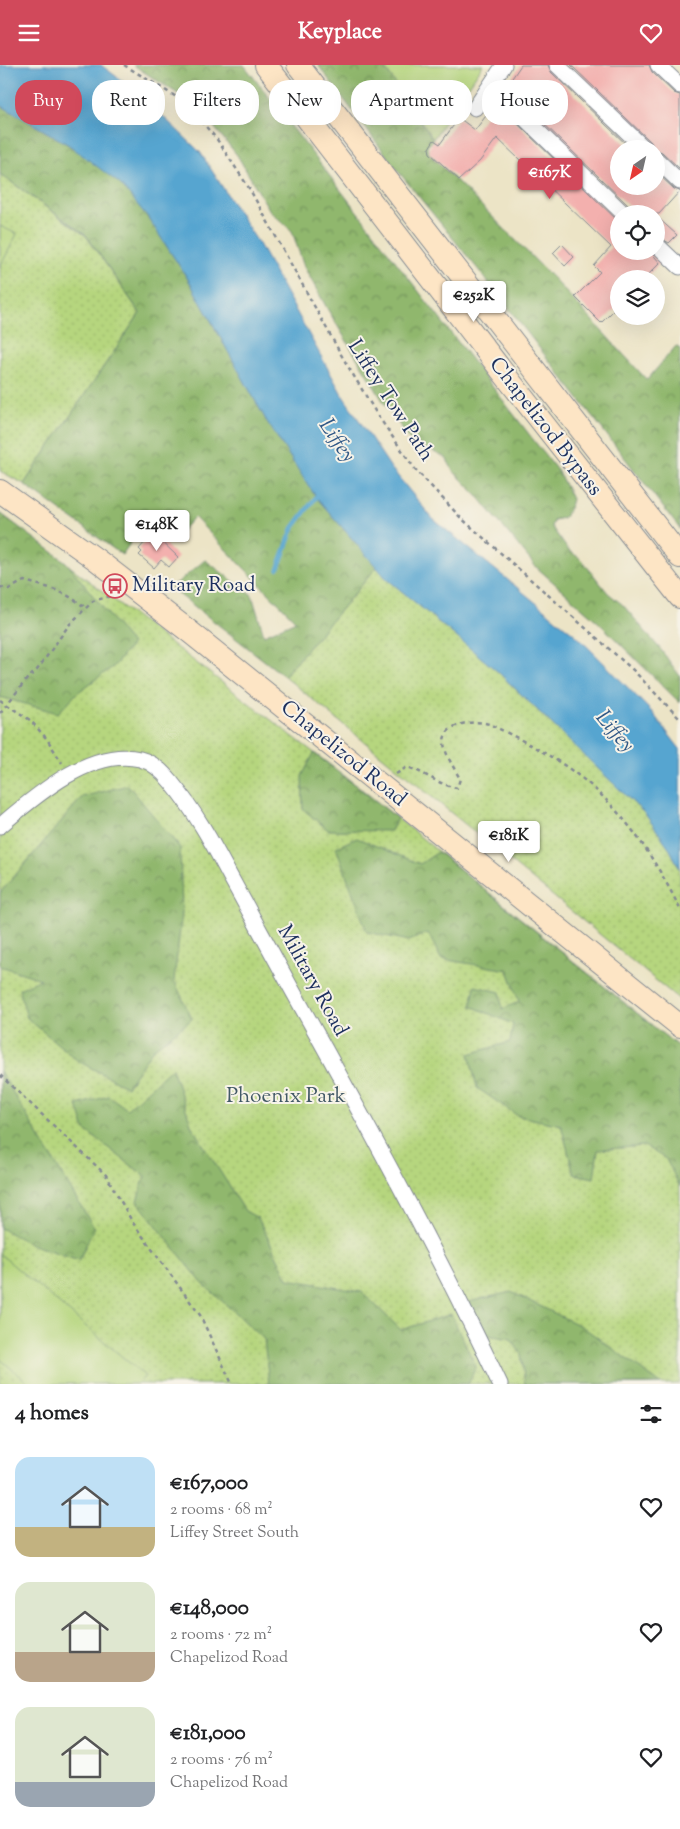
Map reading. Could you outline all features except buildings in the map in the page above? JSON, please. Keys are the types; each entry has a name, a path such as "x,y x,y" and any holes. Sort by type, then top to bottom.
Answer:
{"main road":[{"name":"Chapelizod Bypass","path":"266,65 506,376 680,597"},
{"name":"Chapelizod Bypass","path":"298,65 680,557"},
{"name":"Chapelizod Road","path":"0,491 136,590 385,787 680,1026"}],"street":[{"path":"494,80 504,65"},
{"path":"557,65 636,140"},
{"path":"658,65 680,86"},
{"path":"475,108 482,98"},
{"path":"531,125 615,205"},
{"path":"665,168 680,182"},
{"path":"665,253 680,267"},
{"name":"Military Road","path":"0,826 33,799 70,775 99,761 124,757 141,759 158,767 171,782 210,839 359,1109 500,1384"}],"path":[{"name":"Liffey Tow Path","path":"124,65 183,101 216,138 249,188 342,359 378,416 416,469 460,517 633,670 680,719"},
{"path":"0,587 8,589 24,581 50,586 60,590 86,608"},
{"path":"0,713 27,679 37,670 69,625 93,601 111,596"},
{"path":"0,701 30,720 39,729 70,775"},
{"path":"385,787 399,770 407,767 420,771 442,784 457,788 460,779 444,743 445,737 456,726 468,721 489,724 578,775 612,805 648,853 680,909"},
{"path":"0,1075 106,1175 133,1223 200,1315 232,1384"}],"green space":[{"path":"133,65 244,65 256,80 175,80 175,92 165,86 165,80 156,80"},
{"path":"318,65 383,65 393,80 351,80 351,109 341,95 341,80 329,80"},
{"path":"383,65 483,65 472,81 393,80"},
{"path":"259,84 269,97 269,125 290,125 559,473 572,499 569,510 563,518 554,520 551,526 568,550 581,559 608,593 623,605 680,676 680,703 598,622 535,566 477,495 454,472 446,458 411,441 386,406 328,310 304,267 292,231 270,211 237,155 213,125 259,125"},
{"path":"0,105 15,114 15,125 34,125 69,145 120,183 147,216 188,279 266,420 316,497 377,567 284,676 171,588 205,560 252,595 264,635 296,621 194,517 177,536 147,519 122,555 24,484 140,313 86,235 0,174"},
{"path":"363,125 424,125 433,139 427,147 429,153 554,279 647,380 676,346 680,349 680,529 481,273"},
{"path":"424,125 442,125 433,139"},
{"path":"0,174 86,236 140,313 24,484 0,471"},
{"path":"0,226 17,234 0,267"},
{"name":"Phoenix Park","path":"0,513 359,787 680,1048 680,1384 0,1384"},
{"path":"0,513 66,562 132,644 114,666 77,693 58,713 0,697"},
{"path":"377,567 386,578 497,671 645,814 668,846 680,869 680,1000 284,676"},
{"path":"314,753 397,818 391,831 328,830 303,809 302,776"},
{"path":"128,785 180,848 182,913 174,980 192,1019 153,1049 127,1087 78,1061 27,1018 19,989 41,979 0,966 0,893 82,797"},
{"path":"357,838 420,864 438,852 680,1048 680,1187 666,1159 644,1146 598,1150 594,1178 574,1174 561,1125 518,1116 477,1088 469,1054 510,1042 513,1024 471,1006 475,986 500,992 502,1009 519,1002 508,970 441,959 428,933 409,941 367,932 336,847"},
{"path":"172,1068 192,1127 245,1211 258,1218 288,1279 362,1292 401,1330 451,1314 476,1367 468,1384 269,1384 264,1339 202,1283 137,1201 145,1176 85,1130 77,1105 109,1096 127,1109"},
{"path":"0,1071 94,1228 79,1260 33,1245 0,1228"},
{"path":"0,1254 145,1376 138,1384 30,1384 0,1359"},
{"path":"511,1292 583,1327 661,1384 525,1384 521,1354 511,1339 487,1335 468,1302"}],"water":[{"name":"Liffey","path":"0,65 101,65 121,80 92,80 92,125 165,125 165,118 200,152 259,244 343,396 391,468 433,519 578,637 651,711 680,749 680,869 668,846 645,814 497,671 386,578 316,497 266,420 188,279 147,216 120,184 69,145 34,125 82,125 82,80 15,80 15,114 0,105"}],"waterway":[{"path":"278,569 293,528 316,497"}],"place":[{"name":"Military Road","path":"115,586"}]}
